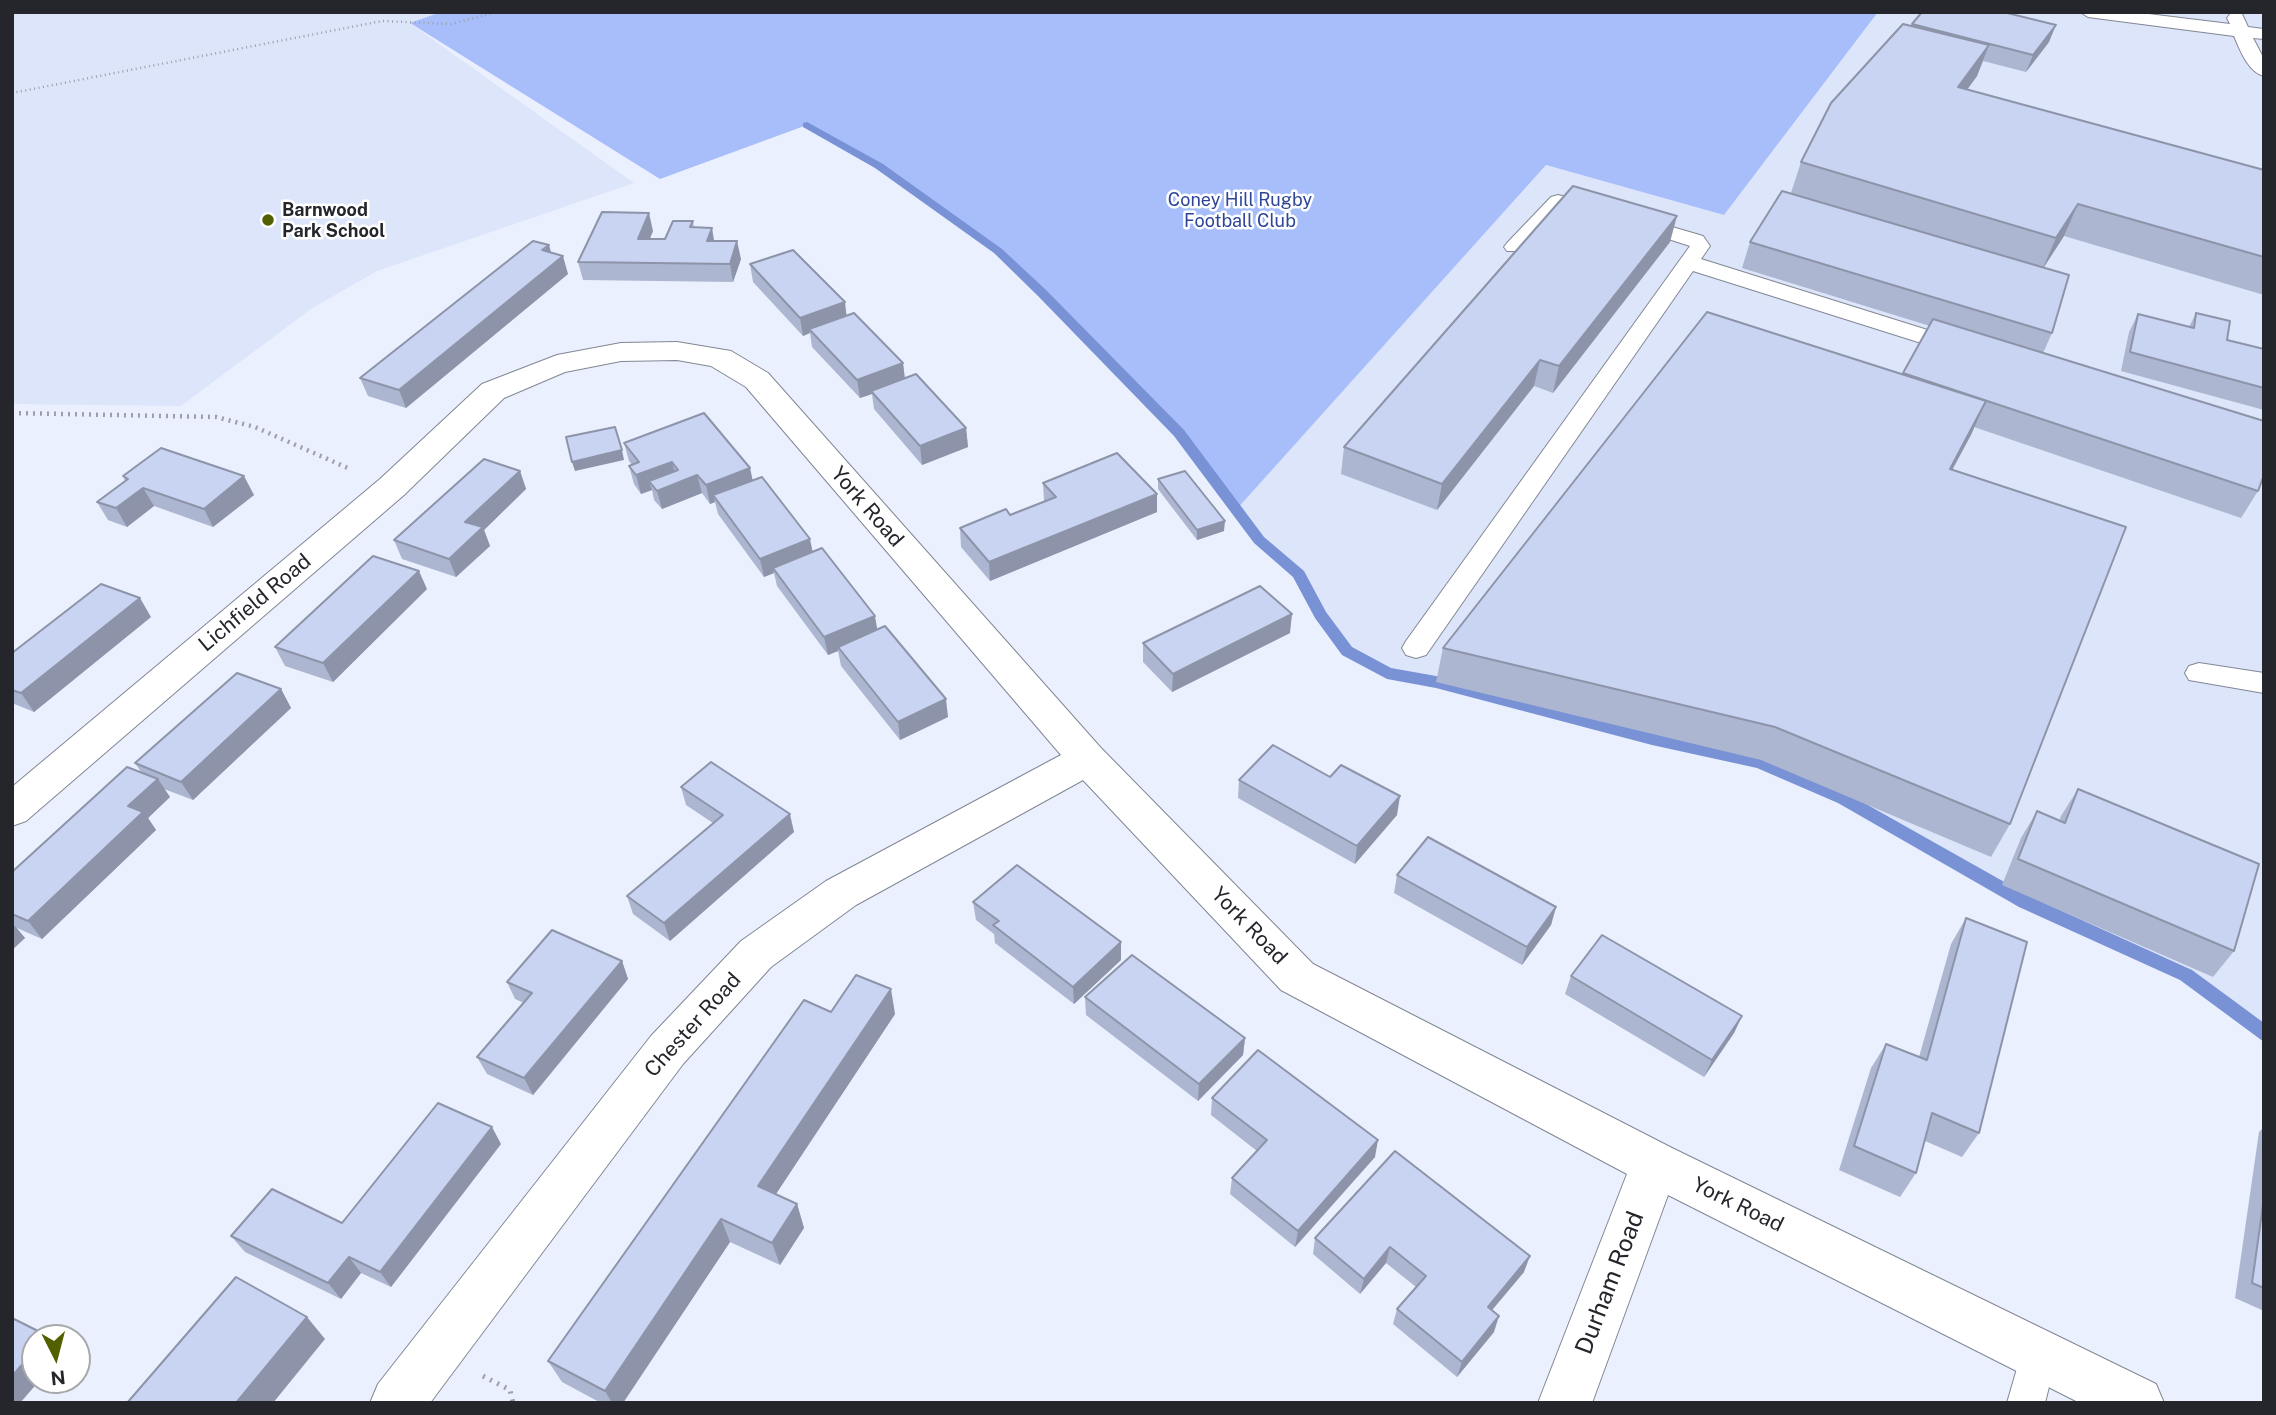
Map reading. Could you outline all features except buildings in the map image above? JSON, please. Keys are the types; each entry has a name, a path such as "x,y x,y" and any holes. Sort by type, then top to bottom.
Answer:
{"street":[{"name":"York Road","path":"493,391 557,364 621,352 677,351 720,358 757,380 1087,759 1297,976 1655,1164 2137,1403"},
{"name":"Lichfield Road","path":"12,810 392,487 493,391"},
{"name":"Chester Road","path":"397,1403 667,1049 756,954 841,892 1087,759"},
{"name":"Durham Road","path":"1565,1403 1655,1164"}],"lane":[{"path":"2088,12 2153,16 2264,34"},
{"path":"2234,12 2251,55 2264,71"},
{"path":"1416,648 1700,246 1696,240 1558,201 1514,247"},
{"path":"1688,262 1976,353"},
{"path":"2199,673 2264,683"},
{"path":"2026,1403 2038,1354"}],"path":[{"path":"12,93 382,21 451,24 496,12"},
{"path":"12,413 216,416 256,427 392,487"}],"shaded area":[{"name":"Barnwood Park School","path":"12,12 441,12 411,24 634,183 377,271 311,309 181,406 12,404"},
{"path":"1878,12 2264,12 2264,1034 2186,975 2025,902 1844,799 1761,760 1652,739 1436,682 1387,673 1347,651 1320,614 1299,574 1259,540 1236,510 1546,165 1724,215"}],"green space":[{"name":"Coney Hill Rugby Football Club","path":"441,12 1878,12 1724,215 1546,165 1236,510 1179,433 998,251 879,166 807,125 660,179 410,23"}],"waterway":[{"path":"807,125 879,166 998,251 1042,293 1179,433 1259,540 1299,574 1320,614 1347,651 1387,673 1436,682 1652,739 1760,763 1844,799 2025,902 2186,975 2264,1034"}],"place":[{"name":"Barnwood Park School","path":"268,220"}]}
